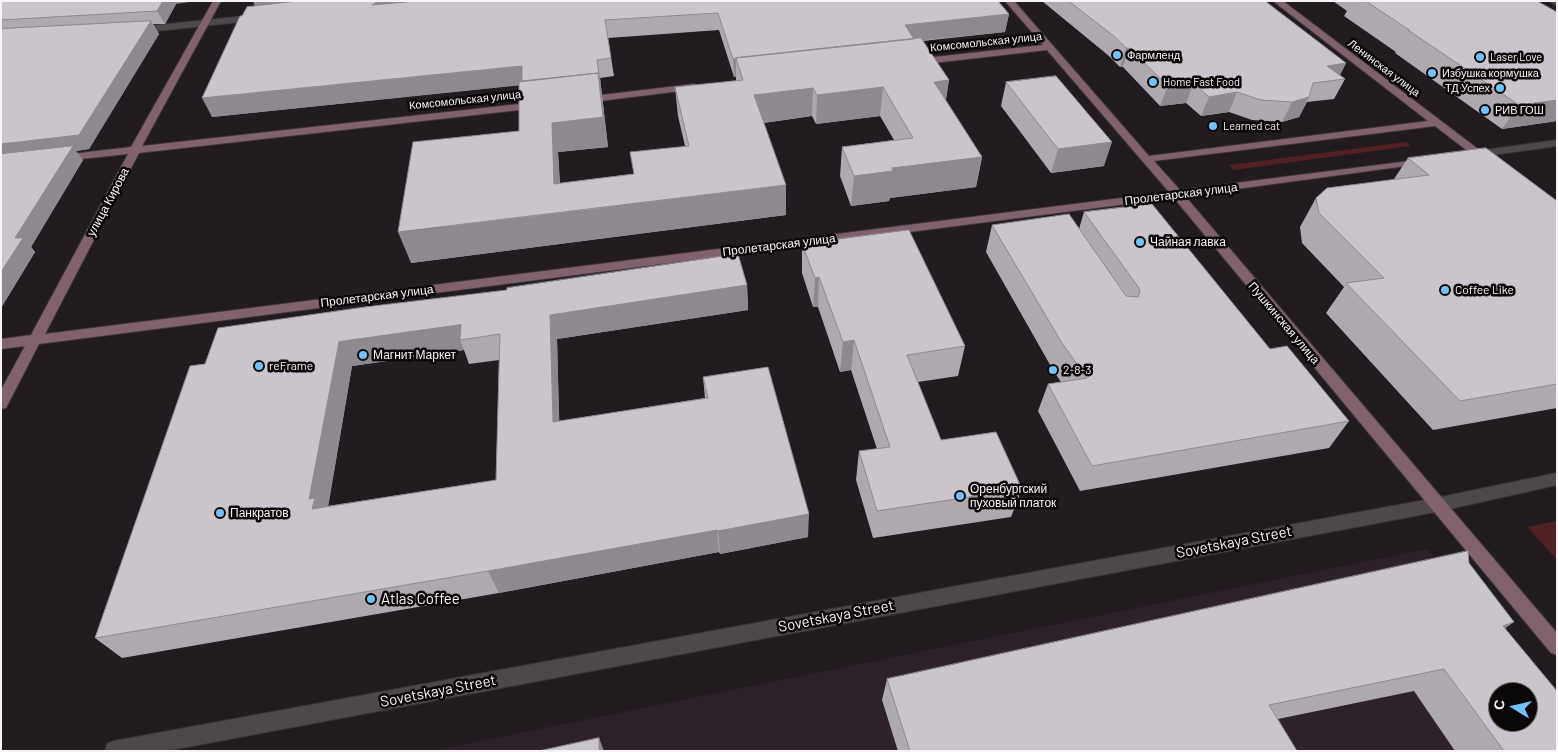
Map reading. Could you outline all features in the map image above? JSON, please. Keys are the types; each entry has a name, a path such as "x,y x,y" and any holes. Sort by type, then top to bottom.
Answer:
{"main road":[{"name":"улица Кирова","path":"1,404 135,150 217,1"},
{"name":"Пушкинская улица","path":"1009,1 1177,194 1557,647"},
{"name":"Ленинская улица","path":"1277,1 1478,154"},
{"name":"Комсомольская улица","path":"902,64 1050,47"},
{"path":"577,100 705,86"},
{"name":"Комсомольская улица","path":"50,159 547,104"},
{"path":"1146,159 1436,123"},
{"path":"1458,156 1478,154"},
{"name":"Пролетарская улица","path":"1,344 1430,160"}],"street":[{"path":"1553,1 1557,4"},
{"path":"125,31 261,18"},
{"path":"1478,154 1557,144"},
{"name":"Sovetskaya Street","path":"114,751 1436,505 1557,479"}],"shaded area":[{"path":"1406,142 1411,146 1234,170 1229,165"},
{"path":"1557,521 1557,560 1527,527"},
{"path":"1427,549 1534,682 1488,682 1488,732 1538,732 1538,686 1557,710 1557,751 431,751"}],"building":[{"path":"1,1 163,1 157,11 1,20"},
{"path":"298,1 379,1 372,5 417,1 998,1 1009,14 905,25 914,39 736,59 733,59 718,13 605,20 611,58 597,60 599,74 522,81 522,66 202,98 240,16 242,16 247,7"},
{"path":"1069,1 1265,1 1346,63 1327,66 1345,79 1313,83 1309,97 1292,102 1261,100 1237,92 1209,97 1194,83 1168,86 1129,48 1126,48"},
{"path":"1366,1 1537,1 1557,12 1557,100 1519,105"},
{"path":"151,21 79,135 1,144 1,29"},
{"path":"921,38 949,80 934,82 982,157 892,168 893,171 854,176 842,147 913,138 883,87 817,95 813,88 754,95 786,185 398,232 413,142 519,131 519,82 598,73 603,117 552,123 554,184 634,174 630,152 689,146 675,87 743,80 736,58"},
{"path":"1056,76 1112,142 1058,149 1006,82"},
{"path":"73,146 15,238 23,238 1,272 1,154"},
{"path":"1486,148 1557,201 1557,384 1460,401 1346,283 1384,278 1319,213 1316,198 1327,188 1429,175 1408,158"},
{"path":"1152,204 1270,349 1287,346 1349,421 1092,466 1048,384 1087,378 1062,343 992,225 1069,214 1126,296 1138,297 1139,288 1084,212"},
{"path":"909,230 965,346 907,355 941,440 996,432 1022,489 877,511 859,451 890,447 854,340 843,342 819,277 815,278 802,244"},
{"path":"738,254 747,285 550,315 553,422 708,398 703,377 768,367 809,514 95,638 190,366 205,364 218,328 365,307 507,290 507,288","holes":["461,325 460,340 500,334 496,480 312,509 315,498 309,499 339,342"]},
{"path":"1468,551 1469,563 1514,622 1503,626 1557,691 1557,751 1504,751 1490,732 1538,732 1538,682 1488,682 1488,729 1444,669 1269,705 1297,751 910,751 887,679"},
{"path":"599,738 599,751 539,751"}],"place":[{"name":"Фармленд","path":"1117,55"},
{"name":"Laser Love","path":"1480,57"},
{"name":"Избушка кормушка","path":"1432,73"},
{"name":"Home Fast Food","path":"1153,82"},
{"name":"ТД Успех","path":"1500,88"},
{"name":"РИВ ГОШ","path":"1485,110"},
{"name":"Learned cat","path":"1213,126"},
{"name":"Чайная лавка","path":"1140,242"},
{"name":"Coffee Like","path":"1445,290"},
{"name":"Магнит Маркет","path":"363,355"},
{"name":"reFrame","path":"259,366"},
{"name":"2-8-3","path":"1053,370"},
{"name":"Оренбургский пуховый платок","path":"960,496"},
{"name":"Панкратов","path":"220,513"},
{"name":"Atlas Coffee","path":"371,599"}]}
